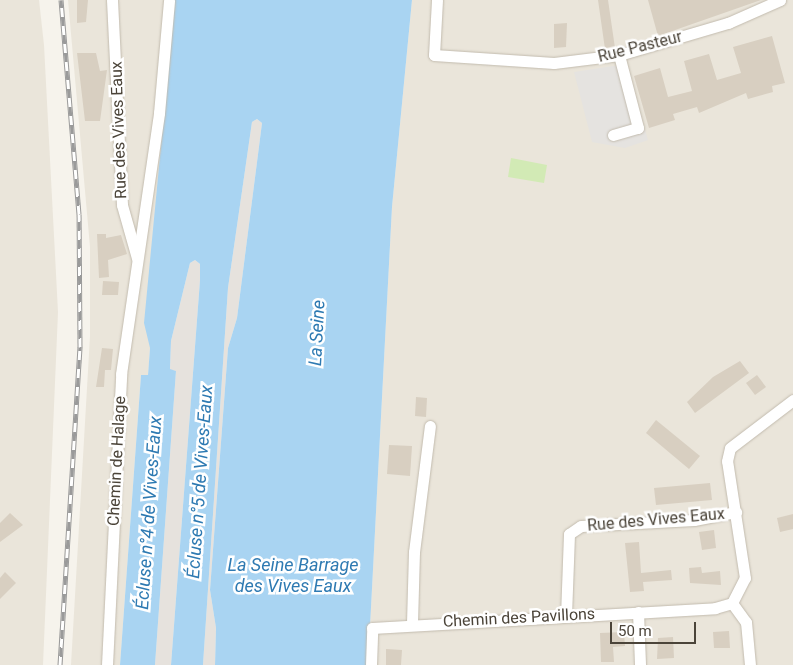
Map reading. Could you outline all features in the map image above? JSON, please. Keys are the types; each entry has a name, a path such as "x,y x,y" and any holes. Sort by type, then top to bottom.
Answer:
{"street":[{"name":"Rue des Vives Eaux","path":"112,0 122,205 137,258"},
{"name":"Chemin de Halage","path":"107,665 122,374 137,258 160,113 169,0"},
{"name":"Rue Pasteur","path":"437,0 434,55 554,63 619,55 728,23 780,0"},
{"path":"612,135 638,128 619,55"},
{"path":"750,665 746,622 732,603 745,578 727,460 730,448 793,400"},
{"path":"412,624 414,552 430,426"},
{"name":"Rue des Vives Eaux","path":"566,616 569,534 581,526 694,520 736,512"},
{"name":"Chemin des Pavillons","path":"371,665 372,628 412,624 715,608 732,603"},
{"path":"638,612 640,665"}],"shaded area":[{"path":"0,0 39,0 44,45 58,312 43,665 0,665"},
{"path":"68,0 175,0 148,376 141,375 120,665 71,665 90,336 90,247"},
{"path":"412,0 793,0 793,665 368,665 392,207"},
{"path":"626,64 648,140 625,148 592,142 574,72"},
{"path":"257,119 262,123 237,318 228,348 210,590 216,628 215,665 203,665 228,288 252,122"},
{"path":"195,260 200,264 200,280 171,665 155,665 176,371 170,370 171,341 190,263"}],"green space":[{"path":"511,158 547,165 544,183 508,177"}],"water":[{"name":"La Seine Barrage des Vives Eaux","path":"175,0 412,0 392,207 368,665 215,665 216,628 210,590 228,348 237,318 262,123 257,119 252,122 228,288 203,665 171,665 200,280 200,264 195,260 190,263 171,341 170,369 176,371 155,665 120,665 141,375 148,375 150,348 144,323"}],"building":[{"path":"77,0 88,0 86,22 77,23"},
{"path":"598,0 608,0 615,48 605,49"},
{"path":"648,0 761,0 658,36"},
{"path":"567,23 566,47 554,48 554,24"},
{"path":"772,36 785,83 772,86 773,92 748,99 746,93 699,113 697,107 673,114 675,120 649,128 634,76 660,68 668,97 692,91 684,61 709,54 717,80 741,73 733,47"},
{"path":"77,53 96,53 100,71 107,70 100,121 85,121"},
{"path":"97,234 106,234 106,238 121,235 127,254 108,260 109,277 99,278"},
{"path":"103,281 119,282 118,295 102,295"},
{"path":"102,348 113,349 111,370 105,370 104,387 96,387"},
{"path":"740,361 749,373 695,413 687,402 713,377"},
{"path":"757,375 766,387 755,395 746,383"},
{"path":"416,397 427,398 426,417 415,416"},
{"path":"656,420 700,456 689,469 646,433"},
{"path":"389,445 412,446 410,476 387,474"},
{"path":"710,483 712,500 656,505 654,488"},
{"path":"10,513 23,525 0,542 0,523"},
{"path":"793,514 793,529 780,532 777,518"},
{"path":"714,530 716,548 702,550 699,532"},
{"path":"639,542 641,573 671,570 672,580 643,582 644,591 630,592 625,543"},
{"path":"701,567 702,573 720,571 721,585 690,583 689,568"},
{"path":"5,572 16,583 0,599 0,578"},
{"path":"729,631 730,648 714,648 713,632"},
{"path":"624,632 625,646 613,647 614,662 601,662 600,633"},
{"path":"673,637 674,658 657,659 658,638"},
{"path":"386,649 402,650 401,665 386,665"}],"railway":[{"path":"60,665 80,347 79,214 61,0"}],"water label":[{"name":"La Seine","path":"317,333"},
{"name":"Écluse n°5 de Vives-Eaux","path":"200,482"},
{"name":"Écluse n°4 de Vives-Eaux","path":"149,513"}]}
